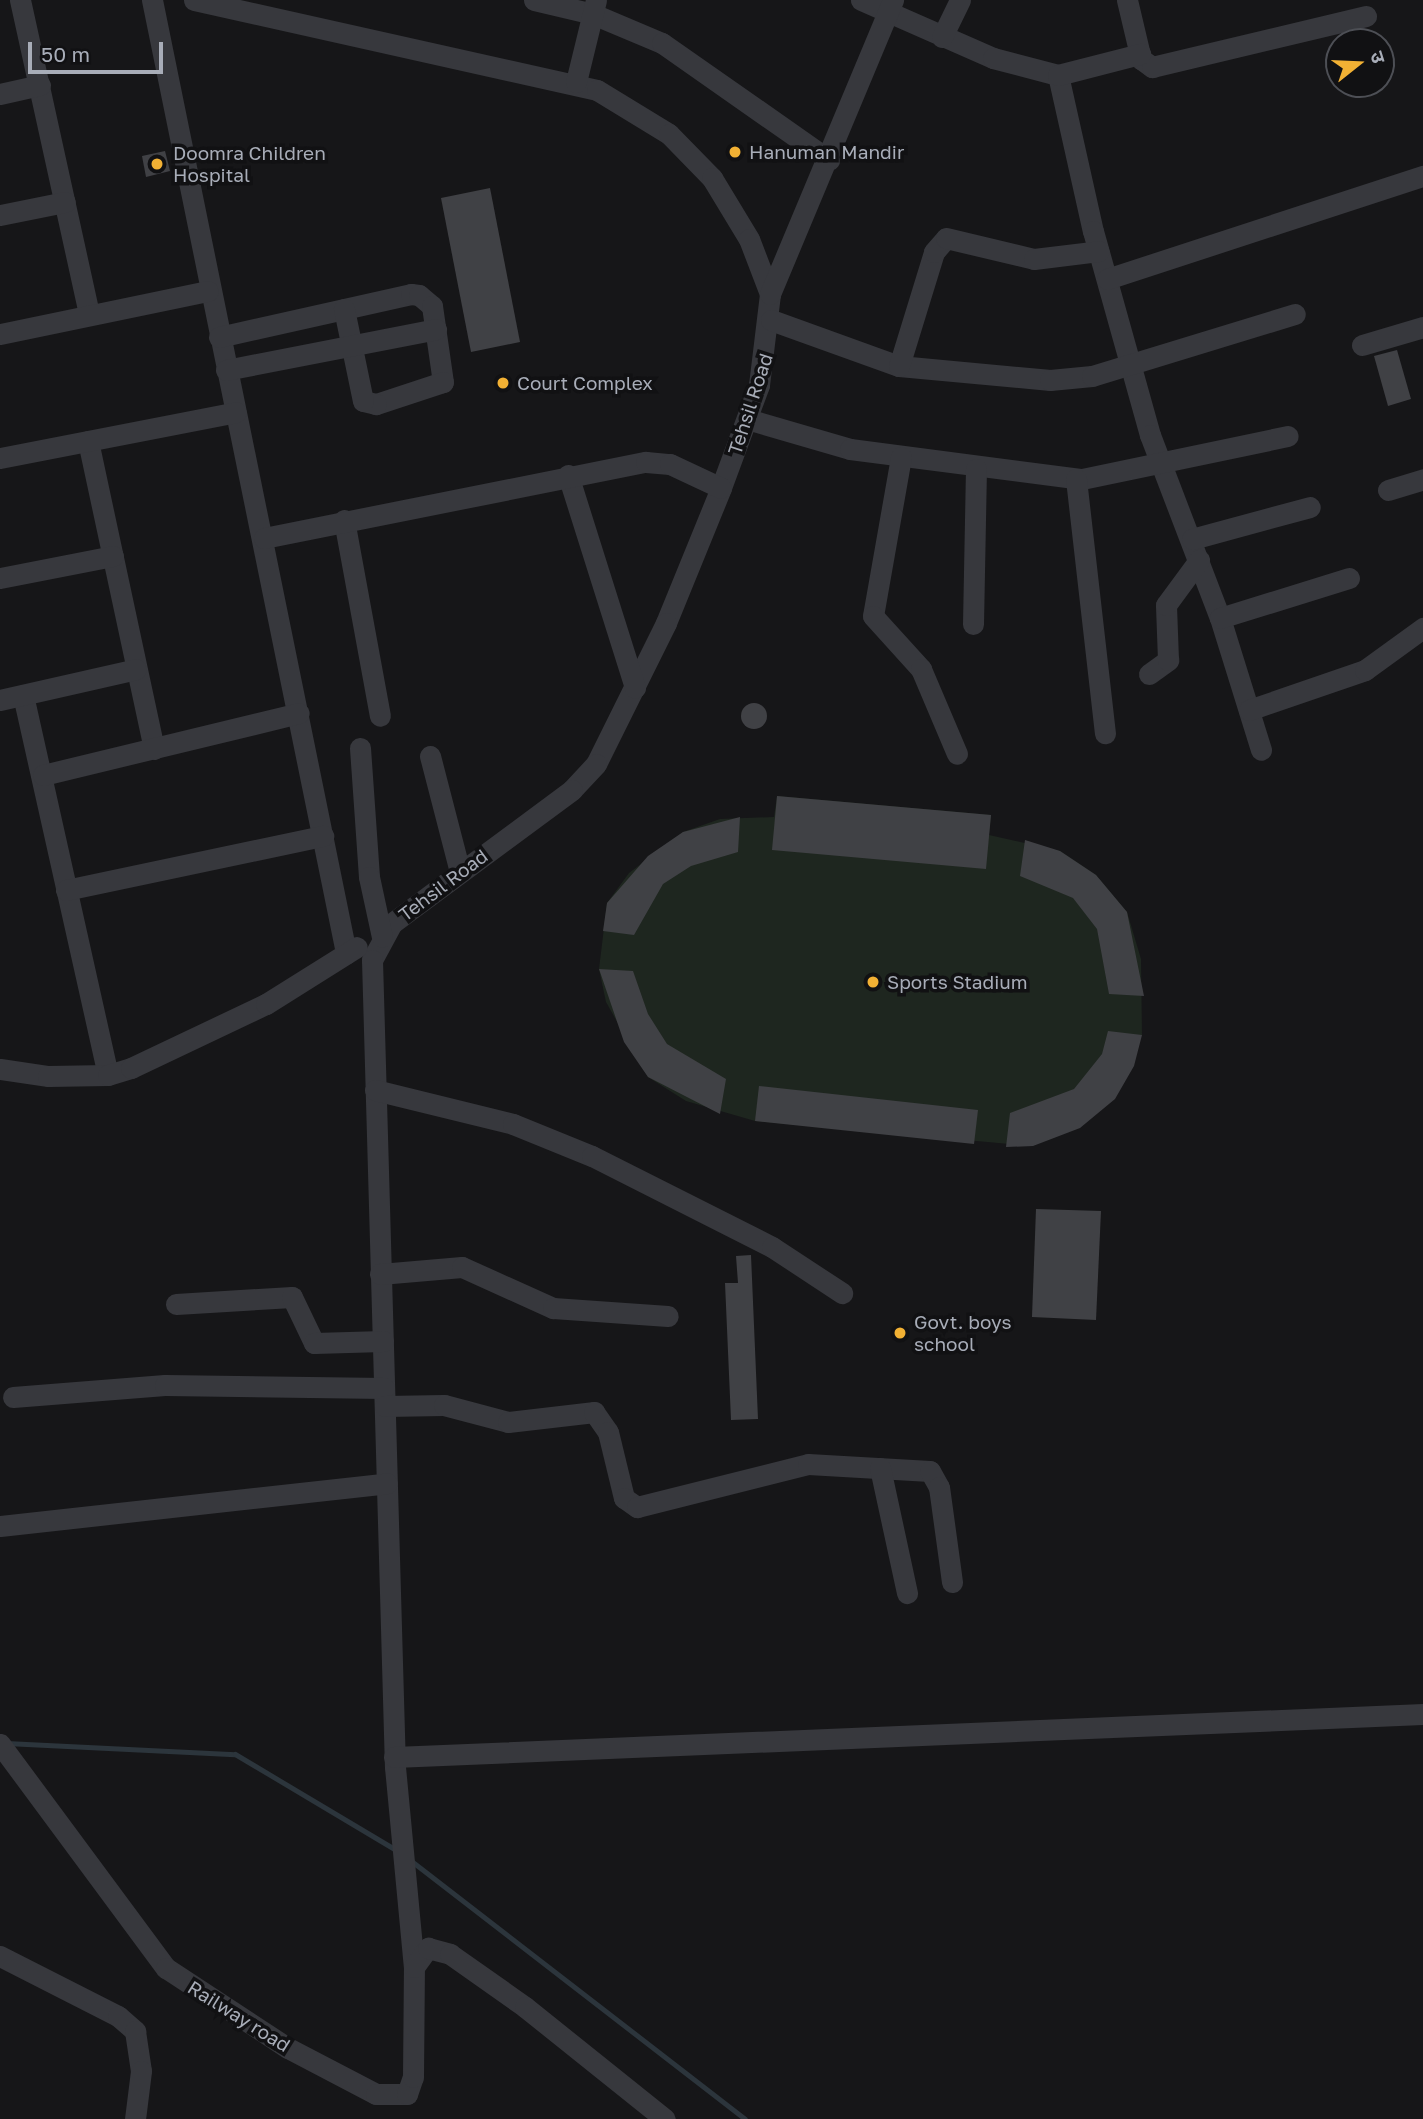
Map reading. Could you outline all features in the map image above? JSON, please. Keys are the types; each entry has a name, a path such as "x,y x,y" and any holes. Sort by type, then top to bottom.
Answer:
{"street":[{"path":"20,0 89,315"},
{"path":"152,0 208,290 264,538 346,953"},
{"name":"Tehsil Road","path":"194,0 288,10 576,82 669,134 712,178 748,239 770,294 771,320 747,419 721,488 635,688 587,775 460,872 379,940"},
{"path":"534,0 594,7 662,43 829,160"},
{"path":"861,0 891,7 942,37 1058,75 1140,54"},
{"path":"942,37 960,0"},
{"path":"1127,0 1140,54 1159,66 1366,16"},
{"path":"576,82 594,7"},
{"path":"770,294 829,160 891,7"},
{"path":"1058,75 1099,251 1132,362 1150,435 1165,467 1220,618 1261,750"},
{"path":"0,94 40,85"},
{"path":"1108,279 1423,176"},
{"path":"0,215 65,202"},
{"path":"899,366 934,252 946,238 1034,259 1099,251"},
{"path":"0,334 208,290"},
{"path":"219,337 344,309 419,295 432,306 443,382 376,404 361,396 344,309"},
{"path":"771,320 899,366 1051,380 1132,362 1295,314"},
{"path":"1362,345 1423,327"},
{"path":"226,370 436,329"},
{"path":"0,458 236,412"},
{"path":"747,419 818,443 976,469 1076,479 1165,467 1288,436"},
{"path":"88,441 154,749"},
{"path":"901,457 873,616 921,669 957,754"},
{"path":"264,538 568,475 658,461 721,488"},
{"path":"973,624 976,469"},
{"path":"568,475 635,688"},
{"path":"1076,479 1105,733"},
{"path":"1388,490 1423,479"},
{"path":"1192,539 1310,508"},
{"path":"344,520 380,716"},
{"path":"0,578 113,556"},
{"path":"1149,674 1168,660 1166,605 1199,560"},
{"path":"1220,618 1349,578"},
{"path":"1249,710 1365,670 1423,628"},
{"path":"0,700 136,669"},
{"path":"23,695 108,1075"},
{"path":"43,775 299,713"},
{"path":"360,748 369,877 379,940 375,1090 395,1762 401,1880 414,1967"},
{"path":"430,756 460,872"},
{"path":"66,890 323,836"},
{"path":"0,1069 108,1075 248,1013 346,953 379,940"},
{"path":"375,1090 513,1124 592,1156 772,1247 842,1293"},
{"path":"380,1274 462,1267 553,1308 668,1316"},
{"path":"176,1304 292,1297 314,1343 383,1341"},
{"path":"13,1397 165,1385 384,1397 444,1405 508,1422 594,1412 608,1432 624,1498 637,1507 790,1467 920,1469 936,1478 952,1582"},
{"path":"880,1468 907,1593"},
{"path":"0,1527 387,1483"},
{"path":"395,1762 1423,1714"},
{"name":"Railway road","path":"0,1744 14,1774 166,1968 288,2048 387,2097 411,2089 414,1967"},
{"path":"414,1967 428,1948 450,1954 665,2119"},
{"path":"0,1956 118,2016 135,2031 141,2071 135,2119"}],"shaded area":[{"name":"Sports Stadium","path":"777,796 991,815 989,835 1060,851 1096,875 1127,912 1141,959 1142,1035 1033,1146 755,1121 686,1101 648,1077 606,1002 599,969 607,903 629,873 683,832 720,819 774,817"}],"building":[{"path":"165,151 170,171 146,177 142,156"},
{"path":"490,188 520,342 471,352 441,198"},
{"path":"1397,350 1411,399 1388,406 1374,356"},
{"path":"754,703 763,707 767,716 763,725 754,729 745,725 741,716 745,707"},
{"path":"777,796 991,815 986,869 772,850"},
{"path":"740,817 738,852 691,866 663,884 634,935 603,931 607,903 648,856 683,832"},
{"path":"1025,840 1060,851 1096,875 1127,912 1144,996 1109,994 1097,929 1073,898 1020,876"},
{"path":"599,969 633,971 648,1014 667,1044 726,1079 720,1114 648,1077 624,1042"},
{"path":"1108,1031 1142,1035 1134,1066 1115,1099 1080,1128 1033,1146 1006,1147 1010,1113 1074,1089 1102,1054"},
{"path":"759,1086 978,1110 974,1144 755,1121"},
{"path":"1036,1209 1101,1211 1096,1320 1032,1317"},
{"path":"751,1255 758,1419 731,1420 725,1283 738,1283 736,1256"}],"waterway":[{"path":"6,1743 235,1754 396,1850"},
{"path":"410,1860 745,2119"}],"place":[{"name":"Hanuman Mandir","path":"735,152"},
{"name":"Doomra Children Hospital","path":"157,164"},
{"name":"Court Complex","path":"503,383"},
{"name":"Sports Stadium","path":"873,982"},
{"name":"Govt. boys school","path":"900,1333"}]}
